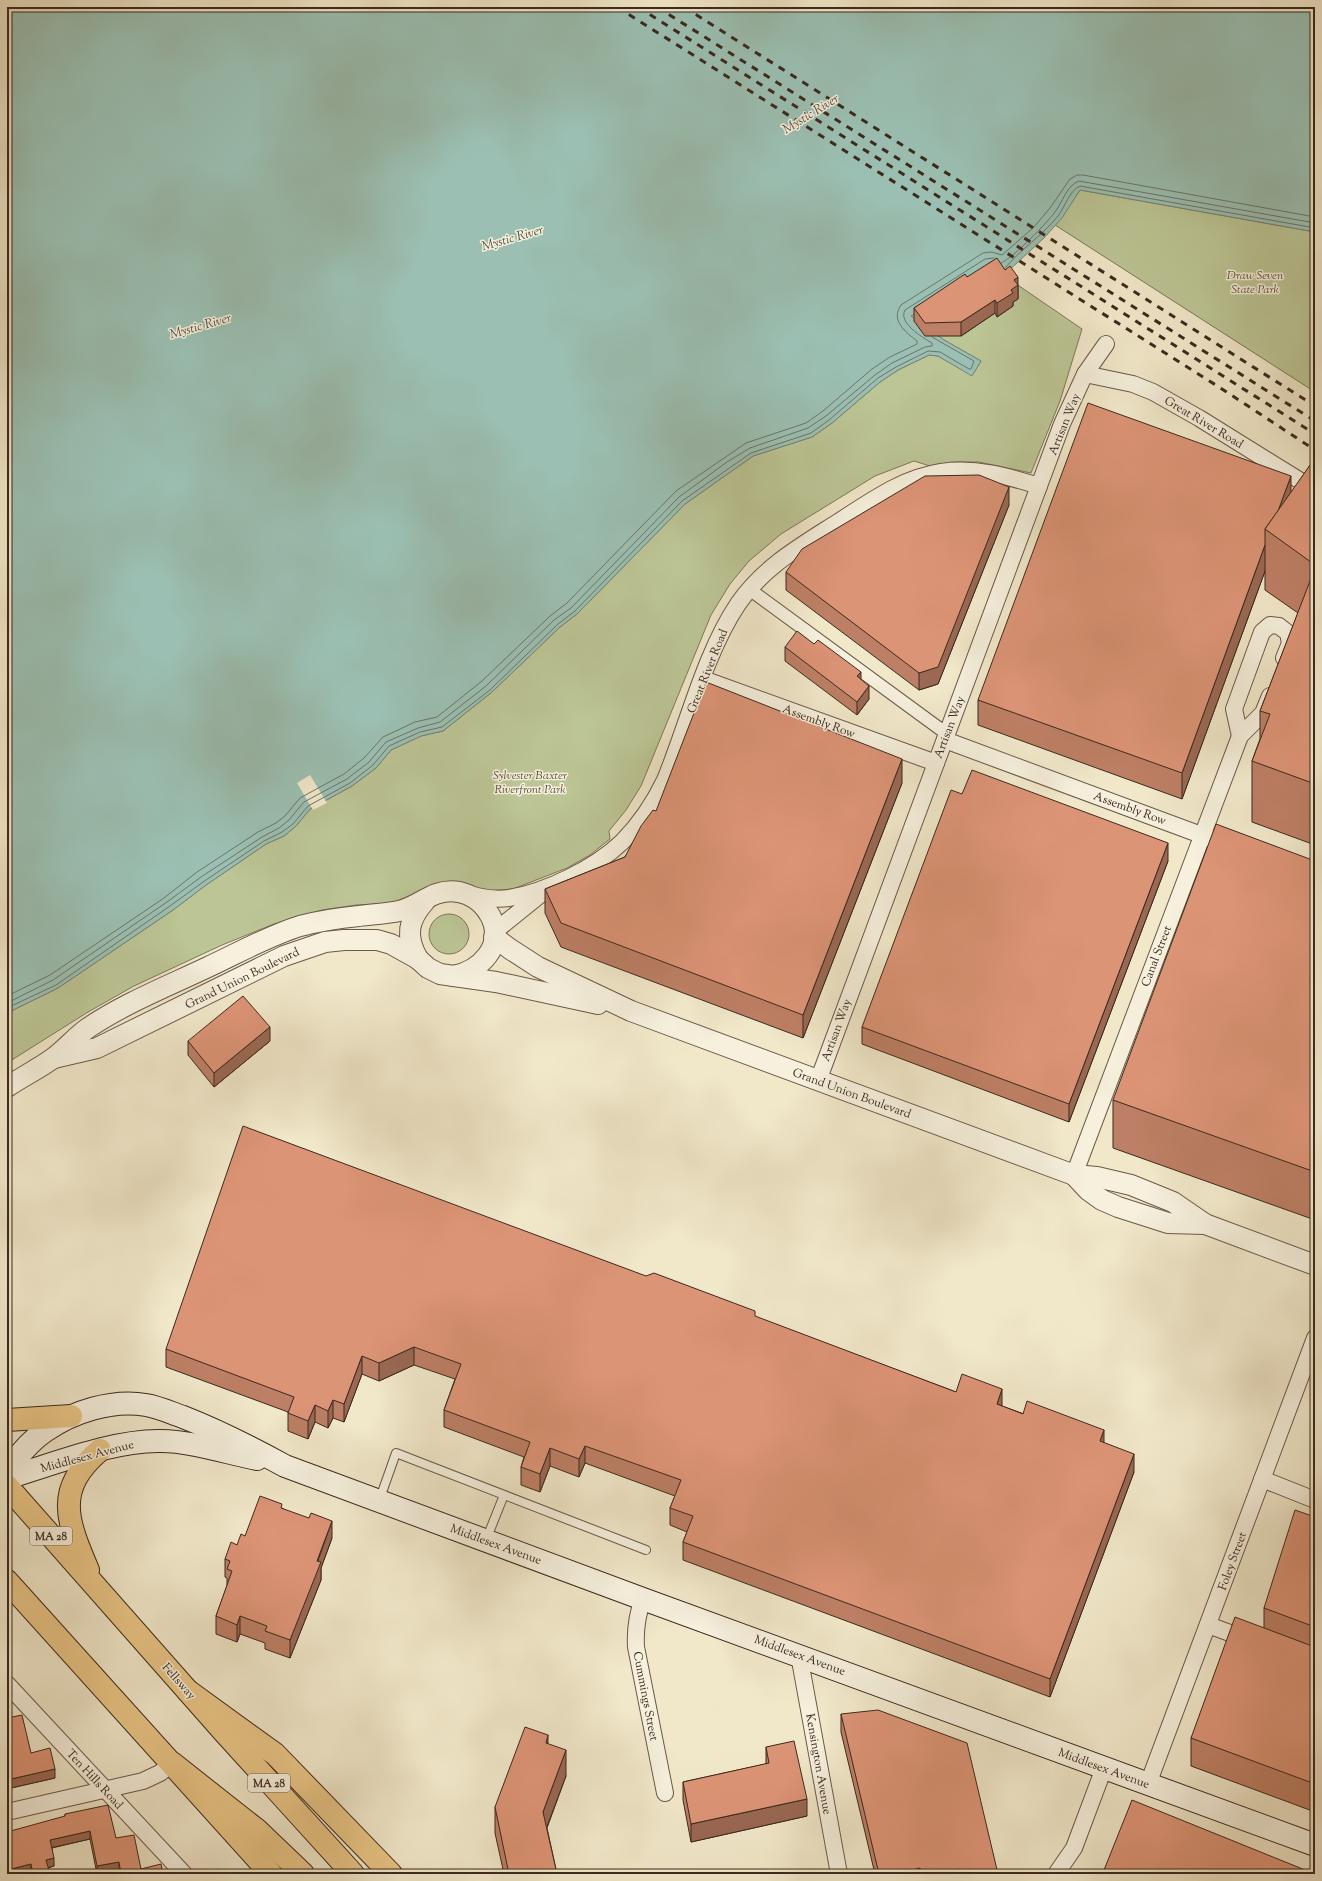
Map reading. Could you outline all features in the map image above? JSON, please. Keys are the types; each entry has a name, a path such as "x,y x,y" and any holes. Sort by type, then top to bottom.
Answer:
{"highway":[{"path":"7,1420 71,1416"},
{"path":"95,1586 72,1525 69,1498 72,1484 78,1473 100,1450"},
{"name":"Fellsway","path":"7,1486 311,1829 353,1874"},
{"path":"7,1581 271,1874"},
{"path":"188,1691 275,1754 391,1874"},
{"path":"172,1763 257,1830 304,1874"}],"main road":[{"name":"Middlesex Avenue","path":"7,1471 31,1443 44,1432 71,1416 110,1405 130,1403 146,1405 203,1425 285,1466 1315,1845"},
{"name":"Middlesex Avenue","path":"7,1478 127,1443 163,1441 285,1466"}],"street":[{"name":"Artisan Way","path":"818,1081 1062,424 1085,374 1106,344"},
{"name":"Great River Road","path":"1085,374 1133,384 1153,392 1200,418 1315,490"},
{"name":"Great River Road","path":"494,935 552,886 606,855 621,843 646,813 665,780 721,633 738,603 776,562 884,493 922,476 942,472 980,471 998,474 1039,486"},
{"name":"Assembly Row","path":"750,589 946,737 1225,843"},
{"name":"Canal Street","path":"1074,1175 1240,736 1263,713 1290,643 1288,633 1279,626 1270,625 1262,632 1234,709 1240,736"},
{"name":"Assembly Row","path":"703,679 936,763"},
{"name":"Great River Road","path":"468,894 485,898 509,898 552,886"},
{"name":"Grand Union Boulevard","path":"7,1087 54,1058 87,1029 110,1015 271,938 317,922 399,911 425,900 434,894 446,891 457,891 468,894 479,900 487,909 492,920 494,935 510,950 538,967 631,1010 818,1081 1074,1175 1097,1177 1131,1185 1173,1202 1205,1224 1315,1266"},
{"name":"Grand Union Boulevard","path":"418,959 412,948 409,935 411,922 416,910 425,900"},
{"path":"418,959 428,968 440,974 453,976 465,973 476,968 485,960 491,949 494,935"},
{"name":"Grand Union Boulevard","path":"54,1058 97,1048 284,956 318,944 344,940 377,940 390,944 418,959"},
{"name":"Grand Union Boulevard","path":"453,976 496,982 631,1010"},
{"name":"Foley Street","path":"1148,1784 1315,1338"},
{"path":"1262,1479 1315,1500"},
{"name":"Cummings Street","path":"643,1599 637,1616 635,1632 636,1647 665,1793"},
{"path":"1208,1625 1263,1645"},
{"name":"Kensington Avenue","path":"799,1655 839,1874"},
{"name":"Ten Hills Road","path":"7,1684 184,1874"},
{"path":"7,1812 143,1781 160,1773 172,1763"},
{"path":"1056,1874 1074,1848 1104,1768"}],"lane":[{"path":"379,1501 396,1453 646,1550"},
{"path":"486,1541 504,1495"}],"green space":[{"name":"Draw Seven State Park","path":"1080,190 1315,232 1315,392 1055,225"},
{"name":"Sylvester Baxter Riverfront Park","path":"990,266 1082,329 1060,401 1031,473 979,462 951,462 930,466 914,461 875,476 781,534 749,561 730,584 711,615 641,786 626,810 609,831 610,839 590,855 567,868 513,889 487,891 420,891 394,903 356,905 322,910 274,924 222,945 134,986 88,1012 7,1063 7,1013 58,988 173,910 206,885 266,844 284,836 296,826 310,809 352,786 376,768 391,750 421,736 443,731 492,692 560,627 577,614 685,504 753,456 812,437 832,423 880,382 898,370 929,355 938,356 972,375 981,361 944,340 911,316"},
{"path":"449,914 457,916 463,920 467,926 469,934 467,942 463,948 457,952 449,954 441,952 435,948 431,942 429,934 431,926 435,920 441,916"}],"water":[{"name":"Mystic River","path":"7,7 1315,7 1315,232 1080,190 1062,218 1044,238 1004,275 990,266 911,316 944,340 981,361 972,376 938,356 929,355 898,370 880,382 832,423 812,437 753,456 685,504 577,614 560,627 492,692 443,731 421,736 391,750 376,768 352,786 310,809 296,826 284,836 266,844 206,885 173,910 58,988 7,1013"}],"pier":[{"path":"310,775 327,803 313,810 297,783"}],"building":[{"path":"997,258 1005,270 1010,266 1018,277 1014,280 1018,285 1011,290 1013,293 997,303 995,300 961,322 925,323 914,308 965,274 967,277"},
{"path":"1088,403 1291,476 1278,511 1265,529 1265,545 1182,773 978,700"},
{"path":"1315,458 1315,565 1265,529"},
{"path":"979,475 1009,487 938,667 919,673 786,572 802,549 925,476"},
{"path":"1315,568 1315,784 1252,761 1270,714 1260,711"},
{"path":"797,631 814,644 818,640 861,672 857,676 869,686 857,702 785,647"},
{"path":"706,682 902,759 803,1015 561,923 545,889 625,857 641,826 653,810 656,811"},
{"path":"972,770 1168,843 1069,1104 862,1027 951,790 962,794"},
{"path":"1216,824 1315,861 1315,1172 1113,1100"},
{"path":"243,996 270,1027 214,1073 188,1041"},
{"path":"243,1126 646,1276 654,1273 755,1311 755,1316 956,1392 962,1374 1002,1389 997,1404 1023,1414 1027,1401 1104,1430 1100,1441 1134,1454 1050,1679 683,1542 693,1516 670,1508 681,1480 585,1446 579,1459 550,1448 540,1474 521,1467 530,1442 444,1410 461,1364 414,1347 379,1363 362,1356 344,1404 333,1400 328,1411 315,1405 308,1421 288,1413 294,1397 166,1349"},
{"path":"260,1496 282,1504 281,1508 309,1518 311,1513 332,1521 317,1561 321,1562 290,1640 265,1631 267,1626 240,1616 237,1625 216,1616 232,1571 227,1569 230,1561 225,1559 231,1542 237,1545 241,1534 245,1536"},
{"path":"1295,1510 1315,1517 1315,1627 1264,1608"},
{"path":"1235,1617 1315,1646 1315,1784 1191,1738"},
{"path":"878,1710 967,1743 998,1874 960,1874 959,1869 940,1874 921,1874 920,1868 898,1874 879,1874 841,1714"},
{"path":"22,1715 31,1753 50,1748 55,1769 11,1779 11,1776 7,1777 7,1718"},
{"path":"525,1727 548,1735 546,1743 566,1750 543,1812 557,1874 509,1874 495,1807"},
{"path":"794,1741 807,1799 691,1824 683,1782 769,1763 766,1747"},
{"path":"1132,1800 1315,1874 1117,1874 1104,1870"},
{"path":"108,1805 116,1838 134,1835 141,1869 161,1864 163,1874 121,1874 119,1862 97,1866 90,1831 50,1840 54,1858 46,1860 50,1874 33,1874 31,1864 7,1870 7,1832 65,1816 65,1814"}],"railway":[{"path":"617,7 1219,387 1315,450"},
{"path":"638,7 1315,434"},
{"path":"657,7 1315,421"},
{"path":"684,7 1315,406"}]}
